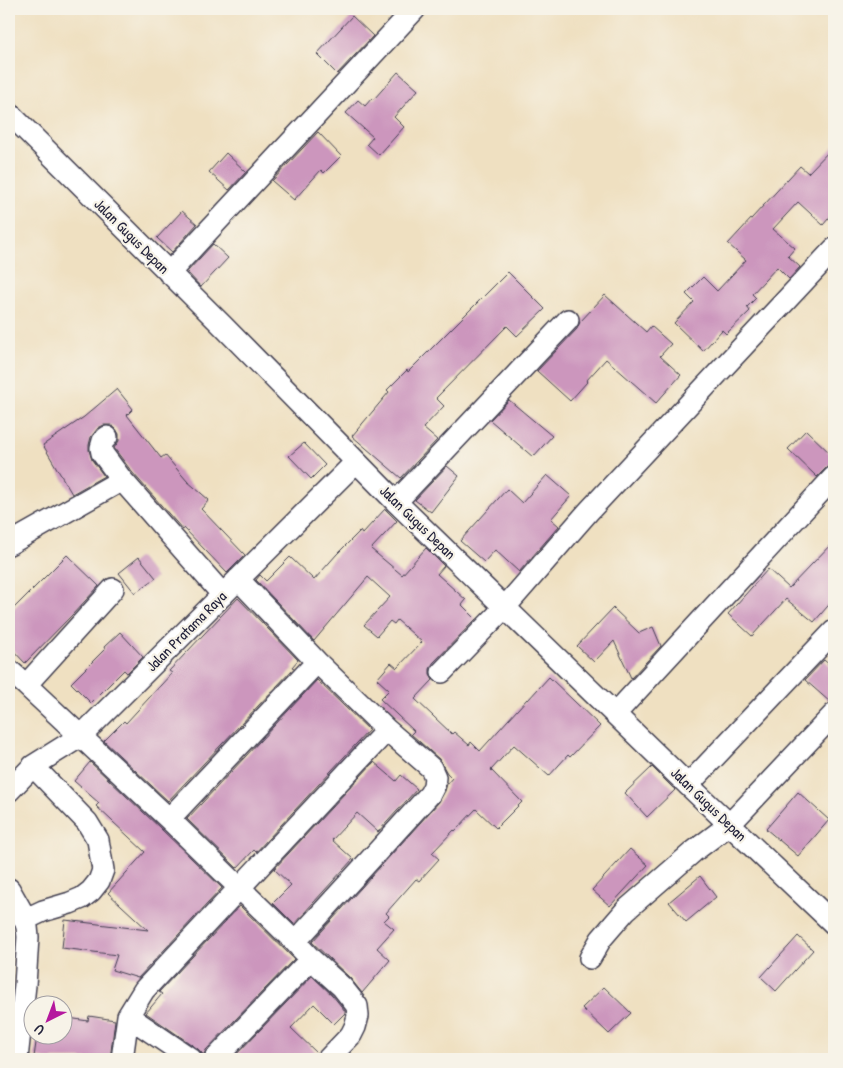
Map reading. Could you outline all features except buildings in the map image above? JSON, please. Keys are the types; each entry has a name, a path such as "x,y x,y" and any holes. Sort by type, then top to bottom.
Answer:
{"street":[{"path":"169,273 415,9"},
{"name":"Jalan Gugus Depan","path":"9,113 396,502 834,924"},
{"path":"442,672 505,607 588,512 834,249"},
{"path":"396,502 568,320"},
{"path":"107,437 101,448 102,453 122,480 223,595"},
{"name":"Jalan Pratama Raya","path":"9,791 33,766 81,736 356,462"},
{"path":"615,714 834,478"},
{"path":"9,544 122,480"},
{"path":"238,579 317,662 387,730 431,768 435,777 434,786 430,794 295,942"},
{"path":"26,684 113,589"},
{"path":"688,785 834,631"},
{"path":"169,819 317,662"},
{"path":"9,670 169,819 311,959 342,987 357,1006 358,1016 351,1035 328,1059"},
{"path":"590,958 601,939 626,910 730,824 834,714"},
{"path":"122,1059 128,1016 144,990 387,730"},
{"path":"24,920 43,911 82,898 99,881 103,870 98,840 87,822 33,766"},
{"path":"9,889 22,912 28,937 17,984 16,1059"},
{"path":"215,1059 311,959"},
{"path":"128,1016 191,1059"}]}
